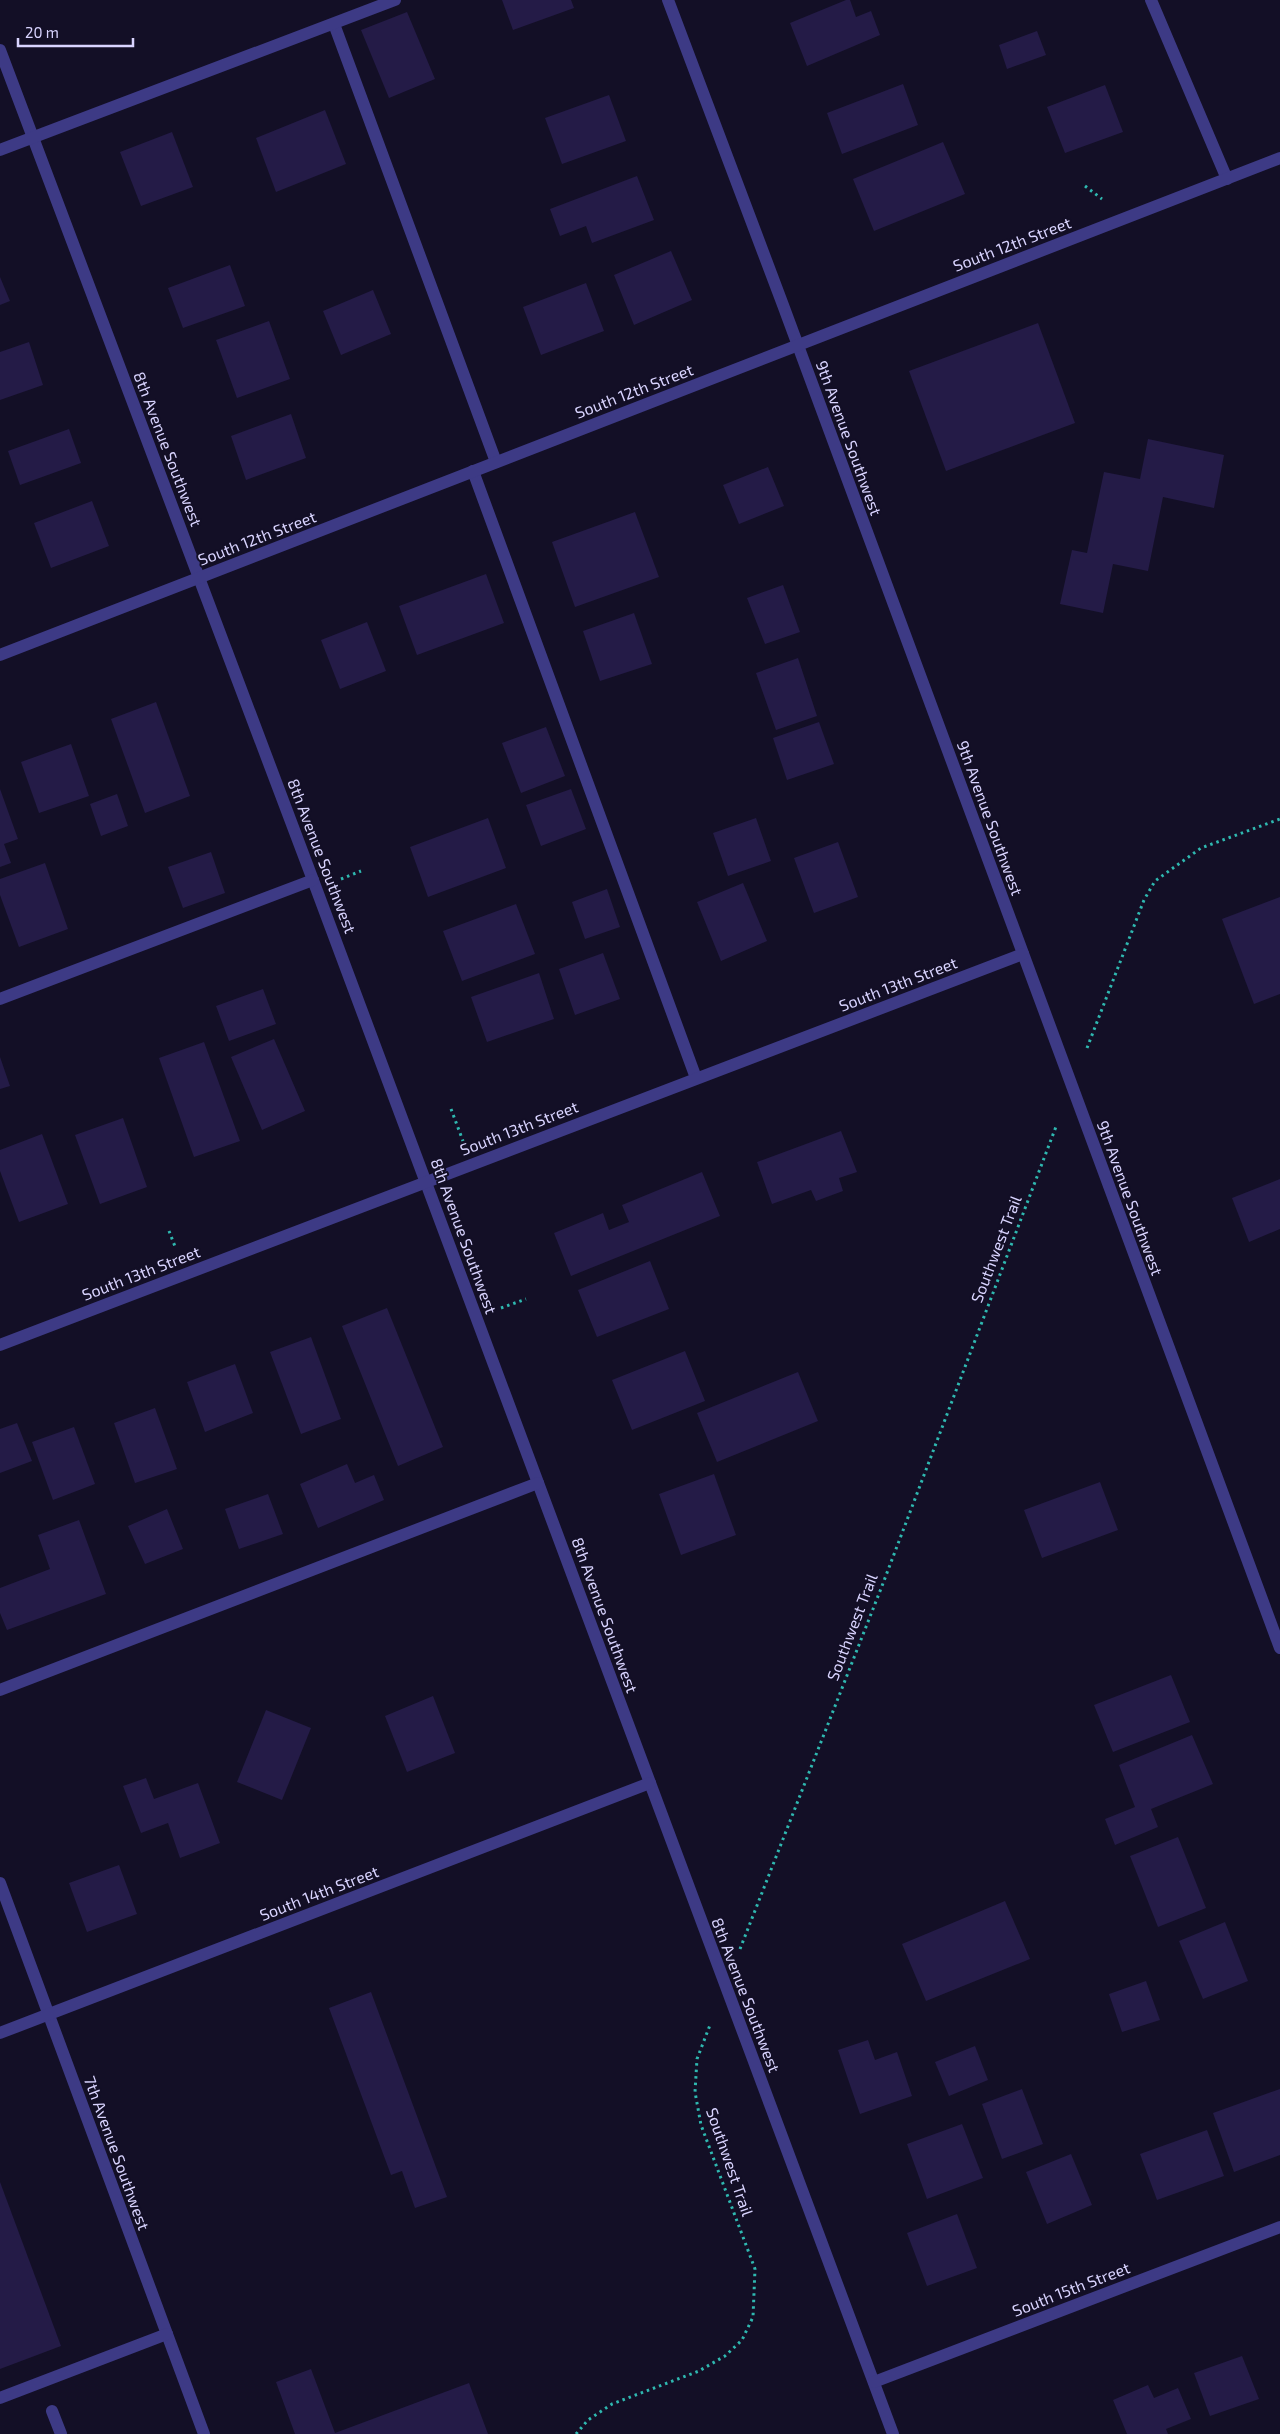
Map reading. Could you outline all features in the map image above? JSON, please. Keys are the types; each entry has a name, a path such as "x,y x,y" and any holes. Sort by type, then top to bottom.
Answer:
{"street":[{"path":"0,150 395,0"},
{"name":"9th Avenue Southwest","path":"668,0 1280,1648"},
{"path":"1151,0 1227,178"},
{"path":"334,24 496,462"},
{"name":"8th Avenue Southwest","path":"0,50 426,1180 893,2434"},
{"name":"South 12th Street","path":"0,655 1280,158"},
{"path":"473,471 696,1078"},
{"path":"0,999 313,880"},
{"name":"South 13th Street","path":"0,1345 426,1180 1023,954"},
{"path":"0,1690 538,1484"},
{"name":"South 14th Street","path":"0,2033 650,1783"},
{"name":"7th Avenue Southwest","path":"0,1883 204,2434"},
{"name":"South 15th Street","path":"874,2382 1280,2227"},
{"path":"0,2398 167,2334"},
{"path":"52,2410 60,2434"}],"path":[{"name":"Southwest Trail","path":"576,2434 588,2420 612,2404 699,2371 725,2356 742,2340 753,2317 755,2269 701,2125 695,2092 697,2058 882,1586 1144,900 1155,881 1202,848 1280,819"},
{"path":"451,1109 472,1163"}],"building":[{"path":"502,0 571,0 574,8 513,30"},
{"path":"850,0 856,17 871,11 880,35 807,66 790,23"},
{"path":"407,12 435,79 389,98 361,30"},
{"path":"1037,31 1046,55 1007,69 999,45"},
{"path":"903,84 918,125 842,154 827,113"},
{"path":"1105,85 1123,132 1065,153 1047,107"},
{"path":"609,95 626,141 562,164 545,118"},
{"path":"325,110 346,164 276,192 256,138"},
{"path":"172,132 193,187 141,206 120,152"},
{"path":"943,142 965,194 874,231 853,179"},
{"path":"637,176 654,220 592,243 586,226 560,236 550,209"},
{"path":"671,251 692,300 634,325 614,275"},
{"path":"230,265 245,306 183,328 168,288"},
{"path":"0,277 10,301 0,305"},
{"path":"586,283 604,331 541,355 523,307"},
{"path":"373,290 391,334 341,355 323,311"},
{"path":"269,321 290,379 237,398 216,340"},
{"path":"1038,323 1075,423 946,471 909,371"},
{"path":"29,342 43,385 0,400 0,352"},
{"path":"291,414 306,458 246,480 231,436"},
{"path":"69,429 81,463 20,485 8,451"},
{"path":"1148,439 1224,455 1214,508 1163,497 1148,571 1113,564 1103,613 1060,604 1072,550 1087,553 1104,472 1140,479"},
{"path":"768,467 784,506 739,524 723,485"},
{"path":"92,501 109,546 51,568 34,523"},
{"path":"635,512 659,577 575,607 552,542"},
{"path":"486,574 504,623 417,655 399,606"},
{"path":"783,585 800,632 765,644 747,598"},
{"path":"634,613 652,664 600,681 583,631"},
{"path":"367,622 386,671 340,689 321,640"},
{"path":"798,658 817,716 776,730 756,673"},
{"path":"156,702 190,796 145,813 111,719"},
{"path":"819,722 834,764 787,780 773,738"},
{"path":"546,727 565,776 521,793 502,743"},
{"path":"71,744 89,796 39,813 21,762"},
{"path":"0,789 18,839 4,844 11,863 0,867"},
{"path":"571,789 586,829 541,846 526,805"},
{"path":"117,794 128,826 101,836 90,804"},
{"path":"488,818 506,868 428,897 410,847"},
{"path":"756,818 771,861 728,876 713,833"},
{"path":"838,842 858,897 814,913 794,858"},
{"path":"211,852 225,893 183,908 168,867"},
{"path":"45,863 68,929 19,947 0,895 0,879"},
{"path":"743,883 767,941 721,961 697,902"},
{"path":"607,889 620,927 585,939 572,902"},
{"path":"1280,897 1280,994 1254,1004 1222,919"},
{"path":"516,904 535,954 462,981 443,931"},
{"path":"603,953 620,999 575,1015 559,969"},
{"path":"539,973 554,1019 487,1042 471,997"},
{"path":"263,989 276,1024 229,1041 216,1006"},
{"path":"274,1039 305,1111 262,1130 231,1057"},
{"path":"204,1042 240,1141 194,1157 159,1058"},
{"path":"0,1057 10,1086 0,1089"},
{"path":"123,1118 147,1187 100,1204 75,1135"},
{"path":"841,1131 857,1172 839,1178 843,1191 816,1201 811,1190 772,1204 757,1162"},
{"path":"42,1134 68,1204 19,1222 0,1171 0,1150"},
{"path":"702,1172 720,1216 571,1276 554,1233 603,1213 609,1230 629,1222 622,1205"},
{"path":"1280,1179 1280,1229 1249,1242 1232,1198"},
{"path":"650,1261 669,1309 597,1337 578,1290"},
{"path":"387,1308 443,1447 398,1466 342,1326"},
{"path":"311,1337 341,1419 301,1434 270,1352"},
{"path":"685,1351 705,1401 632,1430 612,1380"},
{"path":"235,1364 253,1413 205,1432 187,1382"},
{"path":"798,1372 818,1421 717,1462 697,1413"},
{"path":"155,1408 177,1469 135,1483 114,1423"},
{"path":"17,1423 32,1461 0,1473 0,1429"},
{"path":"74,1427 95,1484 53,1500 32,1442"},
{"path":"347,1464 355,1483 374,1475 384,1500 318,1528 300,1484"},
{"path":"714,1474 736,1535 681,1555 659,1494"},
{"path":"1100,1482 1118,1530 1042,1558 1024,1510"},
{"path":"268,1494 283,1534 239,1549 225,1509"},
{"path":"167,1509 183,1549 145,1564 128,1526"},
{"path":"79,1520 106,1594 7,1630 0,1613 0,1588 50,1569 38,1535"},
{"path":"1171,1675 1190,1722 1113,1752 1094,1705"},
{"path":"433,1696 455,1753 407,1772 385,1716"},
{"path":"266,1710 311,1728 282,1800 237,1782"},
{"path":"1192,1735 1213,1784 1151,1809 1158,1827 1115,1845 1105,1819 1135,1807 1119,1765"},
{"path":"146,1778 154,1799 198,1783 220,1843 180,1858 168,1823 141,1833 123,1786"},
{"path":"1178,1837 1206,1908 1158,1927 1130,1856"},
{"path":"119,1865 137,1914 87,1932 69,1883"},
{"path":"1005,1901 1030,1959 926,2001 902,1944"},
{"path":"1225,1922 1248,1981 1203,1999 1179,1941"},
{"path":"1146,1981 1160,2020 1122,2032 1109,1994"},
{"path":"371,1992 447,2197 415,2208 402,2171 391,2175 329,2008"},
{"path":"868,2040 875,2060 897,2052 912,2096 860,2114 838,2050"},
{"path":"975,2046 988,2080 949,2096 935,2062"},
{"path":"1022,2089 1043,2144 1002,2159 982,2104"},
{"path":"1280,2089 1280,2155 1234,2172 1213,2113"},
{"path":"962,2124 983,2178 927,2199 907,2144"},
{"path":"1207,2130 1224,2176 1157,2200 1140,2154"},
{"path":"1071,2154 1092,2205 1047,2224 1026,2172"},
{"path":"0,2182 61,2346 0,2369"},
{"path":"957,2214 977,2268 927,2286 907,2233"},
{"path":"1242,2356 1259,2399 1210,2416 1194,2373"},
{"path":"311,2369 335,2433 469,2383 488,2434 295,2434 276,2382"},
{"path":"1148,2385 1154,2398 1178,2388 1191,2419 1166,2429 1168,2434 1127,2434 1113,2400"}]}
